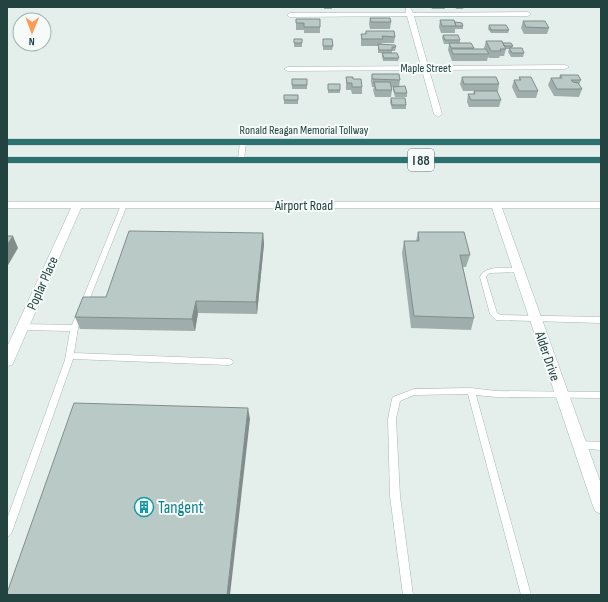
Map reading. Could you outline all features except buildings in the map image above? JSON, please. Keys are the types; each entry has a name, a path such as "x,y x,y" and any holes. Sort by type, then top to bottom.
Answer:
{"highway":[{"name":"Ronald Reagan Memorial Tollway","path":"7,142 601,142"},
{"name":"I 88","path":"7,160 601,160"}],"street":[{"path":"408,7 438,114"},
{"path":"290,15 528,14"},
{"name":"Maple Street","path":"288,69 565,67"},
{"name":"Airport Road","path":"7,205 601,205"},
{"name":"Alder Drive","path":"496,205 601,506"},
{"name":"Poplar Place","path":"7,361 78,206"}],"lane":[{"path":"241,160 243,142"},
{"path":"7,532 70,356 74,328 124,205"},
{"path":"518,270 489,271 484,274 483,277 494,314 499,318 601,320"},
{"path":"23,327 74,328"},
{"path":"70,356 229,362"},
{"path":"470,391 526,595"},
{"path":"408,595 395,496 392,419 396,399 414,392 470,391 496,394 601,395"},
{"path":"580,445 601,446"}],"place":[{"name":"Tangent","path":"144,507"}]}
